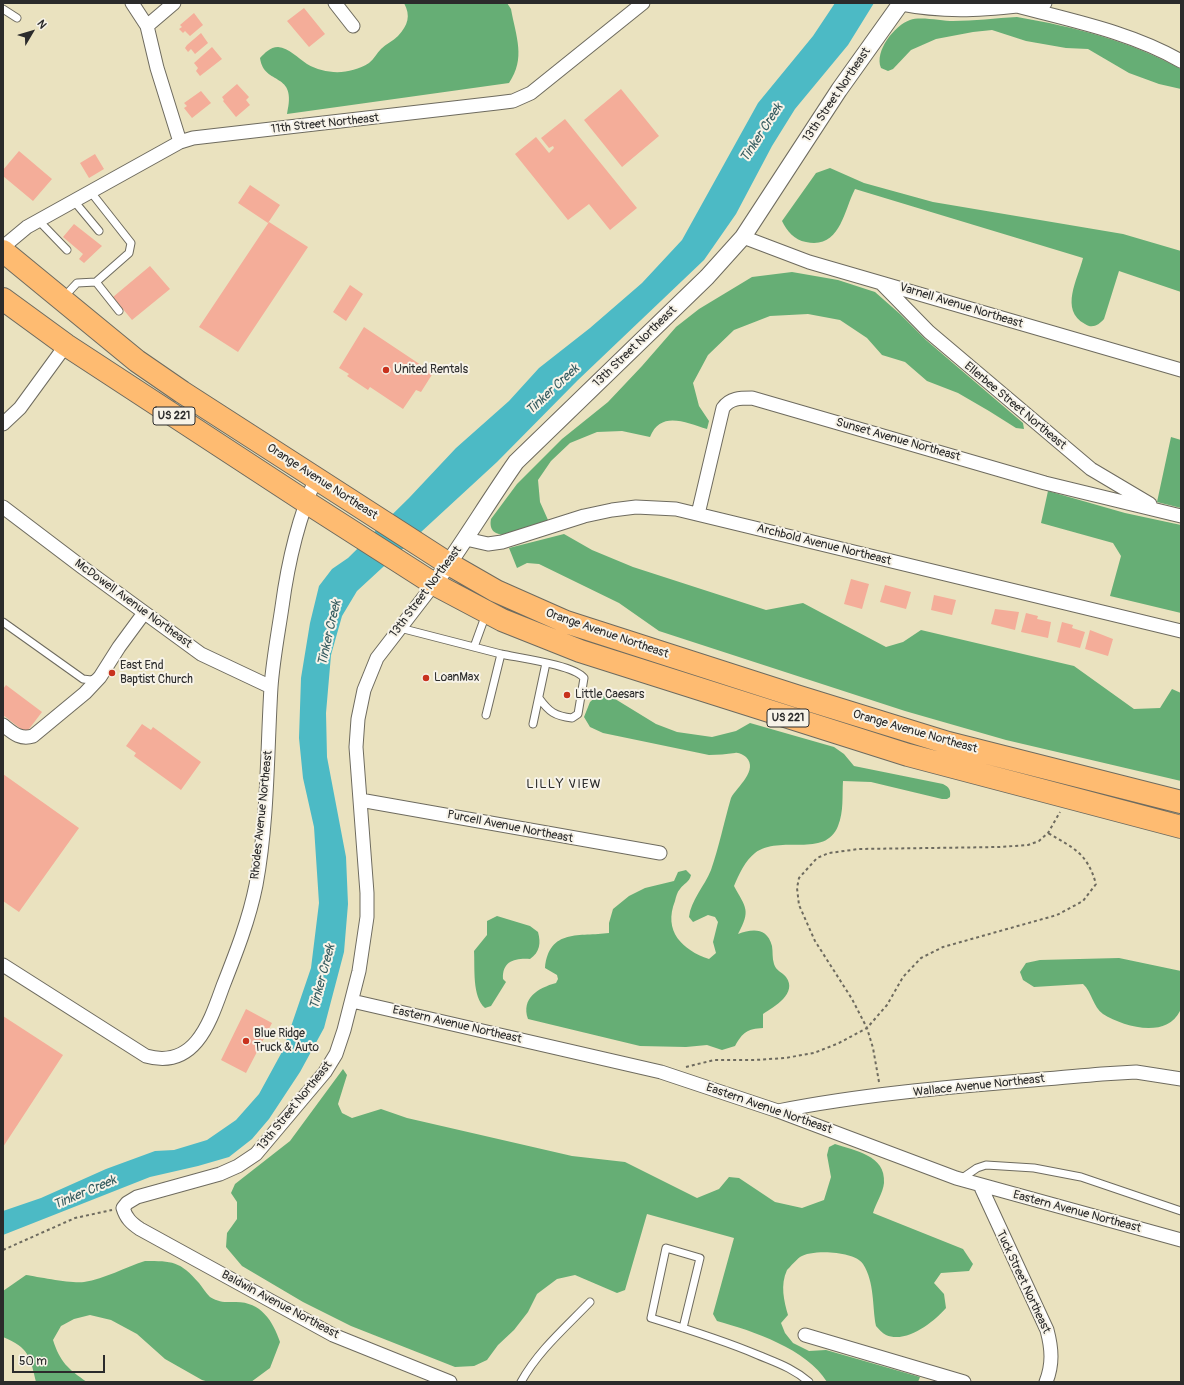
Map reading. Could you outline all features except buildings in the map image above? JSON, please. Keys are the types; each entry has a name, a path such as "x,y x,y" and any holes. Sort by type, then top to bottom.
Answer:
{"highway":[{"name":"Orange Avenue Northeast","path":"3,250 137,360 182,392 449,564 496,591 566,622 793,707"},
{"name":"Orange Avenue Northeast","path":"3,299 66,345 434,584 526,631 560,644 793,707 948,742 1181,827"},
{"name":"Orange Avenue Northeast","path":"1066,785 1181,802"}],"street":[{"path":"132,3 147,26 157,68 180,142"},
{"path":"147,26 174,3"},
{"path":"335,3 353,26"},
{"name":"11th Street Northeast","path":"3,247 27,228 90,191 180,142 193,138 513,101 524,97 545,83 643,3"},
{"path":"901,3 928,9 950,11 1046,3"},
{"name":"13th Street Northeast","path":"123,1208 127,1203 137,1197 220,1174 238,1166 256,1154 311,1090 329,1066 336,1054 352,1001 362,955 367,917 367,893 356,747 358,719 364,690 377,658 449,564 494,493 526,452 707,277 743,237 839,90 901,3"},
{"path":"1017,6 1114,31 1158,48 1181,61"},
{"name":"Varnell Avenue Northeast","path":"743,237 809,262 1181,370"},
{"name":"Ellerbee Street Northeast","path":"880,282 929,332 1091,469 1164,512"},
{"path":"3,424 30,396 66,345"},
{"name":"Sunset Avenue Northeast","path":"698,514 723,408 731,400 739,398 752,398 1045,483 1181,516"},
{"name":"Rhodes Avenue Northeast","path":"3,965 146,1056 165,1059 178,1056 188,1050 199,1040 210,1020 237,949 255,887 259,864 270,742 272,687 289,560 306,502 316,478"},
{"name":"McDowell Avenue Northeast","path":"3,507 201,654 272,687"},
{"name":"Archbold Avenue Northeast","path":"466,539 488,544 502,542 584,516 612,510 656,507 698,514 1181,631"},
{"path":"3,725 19,737 26,738 33,736 85,693 100,677 118,647 144,613"},
{"name":"Purcell Avenue Northeast","path":"360,800 660,853"},
{"name":"Eastern Avenue Northeast","path":"352,1001 661,1072 778,1111 961,1179 1181,1240"},
{"name":"Wallace Avenue Northeast","path":"778,1111 821,1102 879,1095 1102,1074 1136,1072 1181,1079"},
{"name":"Tuck Street Northeast","path":"980,1185 1047,1330 1051,1345 1052,1361 1046,1382"},
{"name":"Baldwin Avenue Northeast","path":"123,1208 125,1216 140,1229 295,1315 333,1335 450,1382"},
{"path":"805,1335 964,1382"}],"lane":[{"path":"3,9 17,18"},
{"path":"63,299 77,283 96,282 129,253 131,243 90,191"},
{"path":"74,201 99,232"},
{"path":"39,221 67,250"},
{"path":"96,282 119,311"},
{"path":"474,647 487,612"},
{"path":"3,622 83,679 91,680 100,677"},
{"path":"400,628 502,654 546,663 580,673 584,678 578,714 572,718 558,717 544,705 539,698"},
{"path":"486,715 502,654"},
{"path":"533,724 546,663"},
{"path":"961,1179 977,1168 986,1165 1034,1168 1081,1177 1181,1211"},
{"path":"682,1328 700,1258 666,1248 650,1318 682,1328 722,1340 796,1371 809,1382"},
{"path":"521,1382 530,1366 543,1350 590,1302"}],"path":[{"path":"879,1095 873,1048 867,1028 852,999 815,941 799,905 797,888 799,878 817,858 828,853 859,849 1028,845 1039,841 1048,833 1059,813 1066,785"},
{"path":"661,1072 714,1060 755,1060 814,1053 839,1043 867,1028 887,1005 903,977 921,958 943,947 1057,915 1083,901 1096,884 1091,867 1078,850 1048,833"},
{"path":"3,1250 75,1218 123,1208"}],"green space":[{"path":"404,3 507,3 511,9 518,47 517,65 509,83 287,114 289,100 288,91 279,80 267,73 263,67 260,58 264,54 270,49 278,47 286,49 314,68 330,72 354,70 369,63 381,49 396,38 401,32 406,24 408,16"},
{"path":"1017,17 1081,30 1142,50 1181,69 1181,89 1159,84 1129,73 1088,49 1066,48 1026,41 992,30 936,39 911,50 893,69 888,71 881,68 880,54 887,40 898,27 910,20 925,19 961,21"},
{"path":"830,168 864,183 933,202 1123,234 1181,251 1181,292 1119,271 1104,319 1095,326 1090,326 1077,318 1073,311 1072,303 1072,294 1083,258 855,189 839,227 833,235 826,240 817,243 802,241 791,234 782,221 816,173"},
{"path":"792,272 838,280 875,292 926,340 1023,423 1024,429 1016,428 958,393 927,381 905,362 882,355 867,338 840,320 808,314 770,316 734,330 708,355 693,383 699,406 709,421 707,429 683,422 667,421 655,429 650,437 622,431 597,432 570,443 551,461 538,480 540,502 548,520 535,528 514,534 504,535 496,533 491,528 491,519 517,484 562,439 608,402 676,327 699,309 752,277"},
{"path":"1171,437 1181,440 1181,508 1157,502"},
{"path":"1048,491 1125,513 1181,525 1181,613 1110,596 1121,556 1113,543 1041,523"},
{"path":"564,534 592,550 633,567 766,610 803,603 886,647 903,642 921,630 1074,666 1134,709 1160,708 1172,689 1181,693 1181,781 1006,740 905,711 659,631 619,603 539,564 527,563 517,568 509,548"},
{"path":"600,693 607,694 656,724 677,732 712,737 736,731 750,723 834,747 844,754 854,766 943,784 950,791 950,797 947,799 942,799 871,782 843,781 841,815 838,826 832,836 813,844 777,845 765,848 755,853 748,860 740,872 734,886 742,899 746,914 738,934 749,931 758,931 767,935 772,946 775,966 786,977 789,983 789,989 783,999 763,1014 763,1028 749,1030 740,1037 735,1046 722,1050 707,1045 686,1047 640,1046 528,1019 526,1012 529,1000 537,991 556,983 558,979 557,975 545,968 548,955 553,946 559,940 577,935 609,933 609,923 613,909 629,896 645,888 674,881 678,872 686,870 691,875 689,880 679,890 676,896 671,921 673,930 683,945 699,955 709,959 716,953 713,942 718,922 715,917 708,915 693,922 689,917 690,911 711,870 731,798 749,773 749,762 746,757 738,753 709,755 603,733 590,727 584,717 590,702"},
{"path":"497,916 530,926 538,932 539,947 530,959 519,959 507,964 503,973 503,979 506,982 491,1006 485,1008 478,997 476,990 474,951 487,935 487,921"},
{"path":"1119,958 1181,971 1181,1008 1174,1020 1155,1028 1144,1028 1122,1023 1112,1019 1100,1011 1089,991 1083,984 1034,987 1023,980 1020,972 1026,963 1040,960"},
{"path":"343,1069 347,1075 338,1104 342,1113 352,1118 381,1109 407,1118 572,1156 625,1162 697,1198 719,1189 729,1177 739,1178 775,1202 802,1208 824,1200 831,1177 827,1155 829,1147 835,1144 860,1152 875,1160 880,1166 884,1183 873,1213 963,1249 973,1264 969,1271 941,1273 934,1283 944,1294 946,1308 941,1314 919,1330 902,1337 894,1337 886,1335 876,1326 870,1279 863,1264 851,1256 843,1254 823,1252 806,1254 800,1257 787,1270 783,1287 788,1315 781,1323 785,1333 793,1343 809,1351 826,1350 920,1377 918,1382 827,1382 818,1370 793,1351 747,1330 717,1321 713,1314 734,1238 647,1214 625,1290 617,1293 575,1275 557,1279 537,1294 528,1312 514,1330 498,1345 487,1360 474,1366 455,1367 351,1326 303,1302 242,1266 226,1247 227,1233 237,1219 237,1202 231,1193 235,1184 290,1141"},
{"path":"145,1261 162,1261 181,1266 199,1283 210,1297 223,1302 236,1302 252,1305 265,1314 274,1327 280,1342 270,1368 251,1382 209,1382 202,1380 165,1359 137,1334 111,1320 90,1315 74,1319 61,1326 53,1340 62,1360 87,1382 36,1382 30,1359 27,1354 18,1345 3,1337 3,1291 26,1275 64,1281 84,1282 100,1278"}],"water":[{"name":"Tinker Creek","path":"835,3 874,3 848,45 795,109 772,146 736,214 704,260 578,380 497,462 357,591 342,616 331,655 326,713 327,757 346,857 348,904 344,952 324,1028 300,1072 269,1119 252,1139 229,1157 150,1177 3,1235 3,1211 41,1198 106,1169 155,1151 174,1150 207,1140 236,1120 259,1094 283,1050 311,968 319,903 314,827 303,778 299,738 301,678 310,623 319,586 332,569 348,558 409,498 456,448 509,401 539,368 590,328 642,283 682,240 758,103 813,36"}],"place":[{"name":"United Rentals","path":"386,370"},
{"name":"East End Baptist Church","path":"112,673"},
{"name":"LoanMax","path":"426,678"},
{"name":"Little Caesars","path":"567,695"},
{"name":"Blue Ridge Truck & Auto","path":"246,1041"}],"district":[{"name":"LILLY VIEW","path":"564,785"}]}
